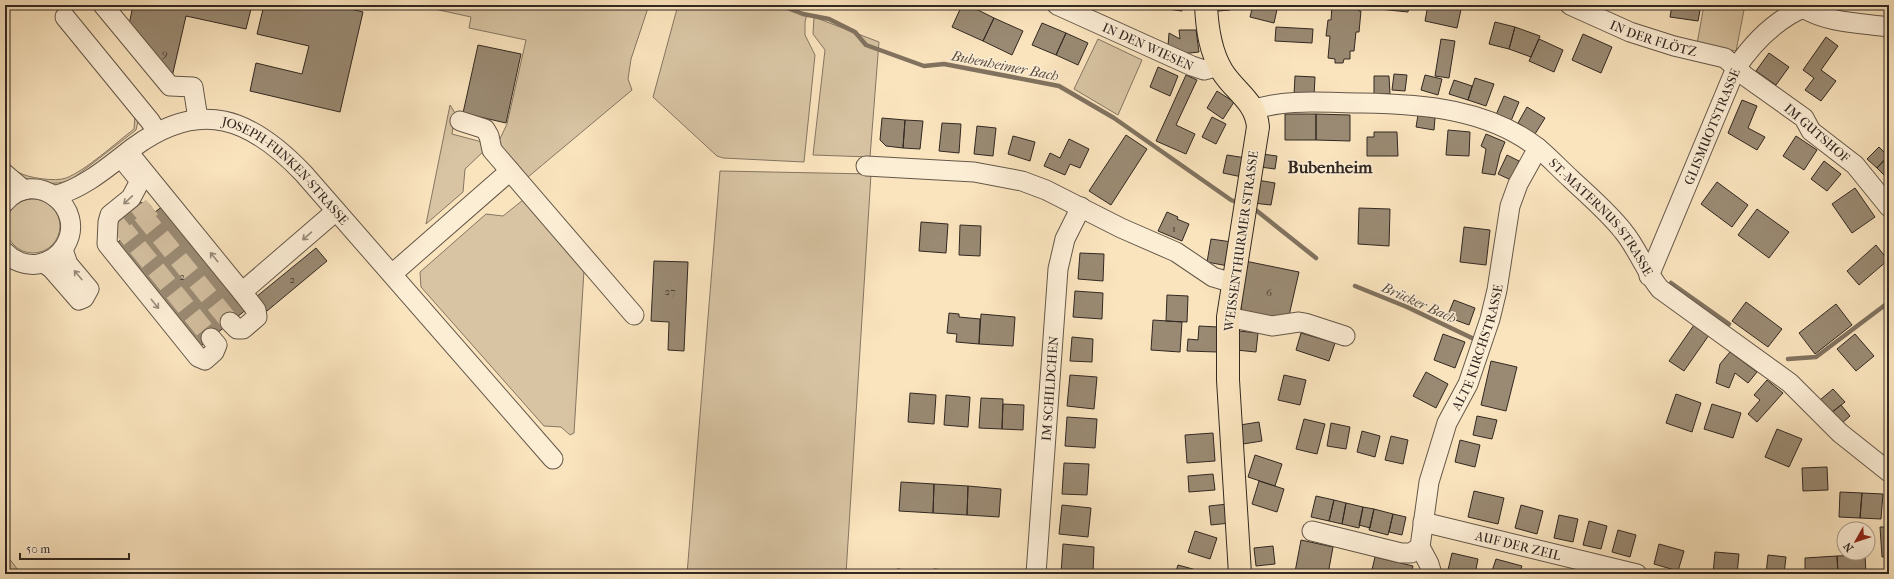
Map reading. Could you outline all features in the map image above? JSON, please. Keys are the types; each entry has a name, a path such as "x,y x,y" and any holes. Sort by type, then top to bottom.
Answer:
{"main road":[{"name":"WEISSENTHURMER STRASSE","path":"1206,5 1210,42 1219,66 1225,75 1246,97 1254,110 1258,121 1258,133 1245,205 1228,317 1228,380 1240,574"}],"street":[{"path":"103,5 170,86 193,87 198,119"},
{"name":"IN DEN WIESEN","path":"1057,5 1192,66 1204,70 1219,66"},
{"name":"IN DER FLÖTZ","path":"1570,5 1630,32 1674,46 1725,58 1736,68"},
{"path":"1806,6 1813,14 1826,18 1889,27"},
{"name":"GLISMUOTSTRASSE","path":"1649,276 1736,68 1745,54 1762,36 1782,20 1806,6"},
{"path":"65,17 150,121 157,132"},
{"name":"IM GUTSHOF","path":"1736,68 1804,118 1812,131 1855,165 1889,207"},
{"name":"ST.-MATERNUS-STRASSE","path":"1254,110 1282,103 1404,104 1433,106 1488,121 1511,131 1538,148 1589,196 1622,230 1634,246 1649,276 1660,289 1790,383 1840,433 1889,472"},
{"name":"JOSEPH-FUNKEN-STRASSE","path":"54,196 73,190 157,132 176,124 198,119 216,120 235,124 264,137 291,161 336,211 552,459"},
{"path":"460,121 485,129 489,136 492,150 634,315"},
{"name":"ALTE KIRCHSTRASSE","path":"1420,547 1429,482 1447,423 1468,384 1490,319 1497,290 1510,206 1518,184 1538,148"},
{"path":"120,158 156,200 242,292 256,310 257,317 243,330 237,329 230,322"},
{"path":"120,158 140,181 131,198 110,215 108,222 107,244 198,357 205,360 214,352 217,345 211,338"},
{"name":"JOSEPH-FUNKEN-STRASSE","path":"70,220 80,200 120,158"},
{"path":"866,166 990,174 1040,187 1121,228 1176,252 1213,277 1233,283"},
{"path":"392,274 510,170"},
{"path":"5,174 24,190"},
{"path":"5,202 24,190 40,189 54,196 67,211 70,220 70,236 63,250 51,260 44,263 25,264 8,259"},
{"name":"IM SCHILDCHEN","path":"1036,574 1058,269 1065,239 1081,207"},
{"path":"242,292 336,211"},
{"path":"44,263 52,269 79,300 84,298 89,289 68,264 63,250"},
{"path":"1228,317 1272,326 1299,322 1345,336"},
{"name":"AUF DER ZEIL","path":"1423,522 1637,574"},
{"path":"1312,531 1401,553 1411,553 1420,547 1429,564 1432,574"}],"shaded area":[{"path":"416,5 649,5 631,59 628,79 632,90 528,177 498,143 507,124 526,40 469,28 471,17"},
{"path":"678,5 783,5 807,14 805,22 805,35 815,55 804,162 723,158 717,156 653,97"},
{"path":"1704,5 1745,5 1736,51 1697,44"},
{"path":"814,17 879,42 870,157 813,155 825,50 813,34"},
{"path":"1098,39 1142,60 1118,115 1074,89"},
{"path":"450,105 455,113 452,134 482,142 485,150 465,169 463,192 426,224"},
{"path":"135,116 139,117 136,130 71,180 45,183 27,179 11,170 5,164 5,159 18,172 35,178 56,180 66,178 91,163 134,129"},
{"path":"720,171 871,174 846,574 687,574"},
{"path":"28,199 38,199 48,203 56,211 60,221 60,231 56,241 48,249 38,253 28,253 18,249 10,241 6,231 6,221 10,211 18,203"},
{"path":"523,200 584,270 574,433 570,435 561,427 544,426 421,287 420,272 486,214 503,216"},
{"path":"5,553 21,574 5,574"}],"building":[{"path":"133,5 252,5 246,29 186,16 172,77 129,25"},
{"path":"264,5 335,5 363,12 340,112 250,91 256,63 302,74 309,46 257,34"},
{"path":"962,5 968,5 994,18 983,41 952,27"},
{"path":"1154,5 1182,5 1182,11 1153,7"},
{"path":"1218,5 1230,5 1230,10 1218,11"},
{"path":"1253,5 1278,5 1274,23 1250,17"},
{"path":"1332,5 1357,5 1359,11 1361,11 1359,32 1356,32 1354,51 1350,51 1350,59 1344,59 1343,63 1335,63 1335,59 1328,58 1330,36 1326,36 1328,20 1331,20"},
{"path":"1379,5 1409,5 1408,12 1379,9"},
{"path":"1428,5 1462,5 1457,28 1425,21"},
{"path":"1672,5 1701,5 1698,21 1670,17"},
{"path":"994,18 1023,31 1012,55 983,41"},
{"path":"1495,22 1515,27 1509,49 1489,44"},
{"path":"1042,23 1066,33 1056,55 1032,45"},
{"path":"1276,27 1313,29 1312,43 1275,41"},
{"path":"1515,27 1540,36 1531,57 1509,49"},
{"path":"1179,30 1196,30 1199,52 1181,54 1168,46 1169,33 1180,39"},
{"path":"1066,33 1088,43 1078,65 1056,55"},
{"path":"1583,34 1612,47 1601,73 1572,60"},
{"path":"1826,37 1838,46 1821,70 1836,81 1821,101 1805,90 1814,78 1803,70"},
{"path":"1441,39 1455,41 1449,78 1435,76"},
{"path":"1539,39 1563,50 1554,72 1529,61"},
{"path":"478,45 521,54 506,123 463,113"},
{"path":"1769,53 1789,67 1776,85 1756,71"},
{"path":"1158,67 1178,76 1170,96 1150,87"},
{"path":"1394,74 1407,75 1405,91 1392,90"},
{"path":"1186,75 1197,80 1176,125 1195,134 1186,154 1156,141"},
{"path":"1425,75 1442,79 1438,95 1421,90"},
{"path":"1295,76 1315,77 1314,97 1294,95"},
{"path":"1374,76 1389,76 1390,94 1374,94"},
{"path":"1475,78 1494,84 1486,106 1468,100"},
{"path":"1454,80 1472,86 1468,100 1449,94"},
{"path":"1217,91 1234,102 1223,119 1207,108"},
{"path":"1504,96 1519,102 1511,121 1496,115"},
{"path":"1742,100 1757,106 1748,128 1765,137 1757,150 1728,133"},
{"path":"1527,107 1545,118 1535,134 1518,123"},
{"path":"1285,114 1316,114 1316,140 1285,140"},
{"path":"1316,114 1350,115 1350,141 1316,140"},
{"path":"1418,115 1435,118 1434,130 1416,127"},
{"path":"1212,117 1226,124 1216,144 1202,137"},
{"path":"882,118 905,120 903,148 886,146 880,140"},
{"path":"905,120 923,121 920,149 903,148"},
{"path":"942,123 961,124 959,153 939,151"},
{"path":"977,126 996,128 993,156 974,154"},
{"path":"1448,130 1470,132 1469,156 1446,155"},
{"path":"1374,132 1397,132 1398,156 1367,156 1367,137 1374,137"},
{"path":"1486,134 1505,142 1500,154 1495,175 1482,173 1486,149 1481,146"},
{"path":"1126,135 1147,149 1111,205 1089,191"},
{"path":"1013,136 1035,142 1030,161 1008,154"},
{"path":"1796,136 1817,150 1804,170 1783,156"},
{"path":"1069,139 1089,149 1080,168 1070,164 1065,175 1044,166 1050,153 1060,158"},
{"path":"1879,147 1888,156 1877,168 1867,159"},
{"path":"1262,154 1277,156 1275,169 1260,167"},
{"path":"1227,155 1246,158 1242,177 1223,173"},
{"path":"1507,155 1519,161 1511,180 1498,174"},
{"path":"1888,156 1889,157 1888,179 1877,168"},
{"path":"1824,161 1841,174 1827,191 1811,179"},
{"path":"1257,180 1275,183 1271,205 1253,203"},
{"path":"1717,182 1748,205 1732,227 1701,204"},
{"path":"1855,188 1875,217 1852,233 1832,204"},
{"path":"137,202 149,204 155,212 163,206 247,309 201,346 117,243 124,237 116,228 116,219"},
{"path":"1359,208 1390,209 1389,246 1358,244"},
{"path":"1757,209 1789,232 1769,258 1738,235"},
{"path":"1167,212 1178,217 1177,219 1189,224 1182,241 1158,231"},
{"path":"921,222 948,224 946,253 919,251"},
{"path":"960,225 981,226 980,256 959,255"},
{"path":"1464,227 1490,230 1486,265 1460,262"},
{"path":"1211,239 1232,242 1228,266 1207,262"},
{"path":"1876,245 1888,260 1859,285 1847,271"},
{"path":"316,248 327,261 267,311 256,297"},
{"path":"1080,253 1104,254 1103,281 1078,279"},
{"path":"654,261 688,262 684,351 668,350 669,322 651,321"},
{"path":"1245,261 1299,272 1288,320 1241,311"},
{"path":"1075,291 1103,293 1102,319 1073,317"},
{"path":"1167,295 1188,296 1187,322 1166,321"},
{"path":"1454,300 1475,308 1469,325 1447,317"},
{"path":"1746,302 1782,329 1768,347 1732,321"},
{"path":"1836,304 1852,325 1815,354 1799,333"},
{"path":"949,313 959,314 959,317 980,319 979,344 956,342 957,334 947,333"},
{"path":"981,314 1015,317 1013,346 979,344"},
{"path":"1153,320 1182,322 1180,352 1151,350"},
{"path":"1694,325 1709,335 1684,371 1669,361"},
{"path":"1199,326 1218,327 1217,352 1187,351 1188,339 1198,340"},
{"path":"1238,331 1258,333 1256,352 1236,350"},
{"path":"1301,333 1335,343 1329,361 1296,350"},
{"path":"1443,334 1465,342 1455,368 1434,360"},
{"path":"1855,334 1874,356 1856,371 1837,349"},
{"path":"1072,337 1093,339 1092,362 1070,361"},
{"path":"1730,352 1757,372 1748,383 1735,373 1729,388 1716,383 1720,364"},
{"path":"1491,361 1517,367 1506,411 1481,405"},
{"path":"1426,372 1448,384 1436,408 1413,396"},
{"path":"1070,375 1097,377 1094,409 1067,406"},
{"path":"1284,375 1306,380 1300,405 1278,400"},
{"path":"1767,380 1783,393 1757,422 1748,414 1760,400 1754,395"},
{"path":"1833,389 1845,402 1831,413 1820,400"},
{"path":"910,393 936,395 934,424 908,422"},
{"path":"1676,394 1701,403 1692,432 1666,423"},
{"path":"946,395 970,397 968,427 944,425"},
{"path":"981,398 1003,399 1002,429 979,428"},
{"path":"1003,404 1024,405 1023,430 1002,429"},
{"path":"1712,404 1741,413 1733,438 1704,429"},
{"path":"1841,405 1850,416 1841,424 1831,413"},
{"path":"1477,416 1497,420 1492,439 1473,435"},
{"path":"1067,417 1097,419 1095,448 1065,446"},
{"path":"1304,419 1325,424 1317,454 1296,449"},
{"path":"1259,422 1262,441 1243,444 1240,425"},
{"path":"1331,423 1350,427 1346,449 1327,446"},
{"path":"1777,429 1802,439 1789,467 1765,457"},
{"path":"1362,431 1380,436 1375,457 1357,452"},
{"path":"1213,433 1215,461 1187,463 1185,435"},
{"path":"1391,436 1408,440 1403,464 1385,460"},
{"path":"1460,440 1480,445 1475,467 1455,462"},
{"path":"1255,455 1282,464 1275,486 1248,477"},
{"path":"1064,463 1089,464 1087,495 1062,494"},
{"path":"1827,467 1828,490 1803,491 1802,468"},
{"path":"1213,474 1215,490 1189,492 1188,476"},
{"path":"1259,481 1284,489 1277,512 1252,504"},
{"path":"901,482 934,484 933,513 899,511"},
{"path":"934,484 968,486 967,515 933,513"},
{"path":"968,486 1001,489 999,517 967,515"},
{"path":"1474,491 1504,498 1498,524 1468,517"},
{"path":"1840,492 1862,493 1860,518 1839,517"},
{"path":"1862,493 1883,494 1881,519 1860,518"},
{"path":"1316,496 1334,500 1329,521 1311,517"},
{"path":"1334,500 1346,503 1342,524 1329,521"},
{"path":"1346,503 1363,507 1359,528 1342,524"},
{"path":"1228,504 1230,523 1211,525 1209,506"},
{"path":"1062,505 1091,508 1088,537 1059,534"},
{"path":"1521,505 1543,511 1537,534 1515,528"},
{"path":"1363,507 1374,509 1370,528 1359,525"},
{"path":"1374,509 1393,514 1388,535 1369,530"},
{"path":"1393,514 1406,517 1402,535 1389,532"},
{"path":"1559,515 1578,519 1573,542 1554,538"},
{"path":"1589,521 1607,526 1601,549 1583,545"},
{"path":"1880,527 1889,527 1889,556 1882,557"},
{"path":"1618,530 1636,535 1630,557 1612,552"},
{"path":"1195,531 1217,538 1210,559 1188,552"},
{"path":"1301,540 1333,547 1328,574 1295,572"},
{"path":"1063,544 1094,547 1093,574 1061,574"},
{"path":"1659,544 1684,551 1678,571 1654,564"},
{"path":"1273,546 1275,564 1256,566 1254,548"},
{"path":"1715,552 1739,554 1737,574 1713,574"},
{"path":"1452,553 1478,559 1475,574 1447,574"},
{"path":"1768,555 1786,557 1784,574 1766,574"},
{"path":"1836,556 1838,574 1805,574 1805,558"},
{"path":"1375,557 1413,566 1411,574 1371,574"},
{"path":"1496,559 1522,566 1519,574 1491,574"},
{"path":"1837,561 1865,561 1866,574 1838,574"},
{"path":"1178,565 1200,571 1199,574 1175,574"},
{"path":"897,569 920,571 920,574 897,574"},
{"path":"934,569 955,571 955,574 934,574"},
{"path":"975,570 1009,573 975,574"},
{"path":"1540,570 1555,574 1539,574"}],"waterway":[{"name":"Bubenheimer Bach","path":"780,5 803,14 829,19 855,32 866,45 924,66 944,64 1059,86 1114,118 1231,200 1239,203"},
{"name":"Brücker Bach","path":"1252,207 1316,258"},
{"name":"Brücker Bach","path":"1671,283 1729,324"},
{"name":"Brücker Bach","path":"1355,286 1407,307 1474,339"},
{"name":"Brücker Bach","path":"1788,359 1816,357 1889,302"}],"tunnel":[{"path":"152,207 124,230 211,338"},
{"path":"142,214 230,322"}],"district":[{"name":"Bubenheim","path":"1330,167"}]}
